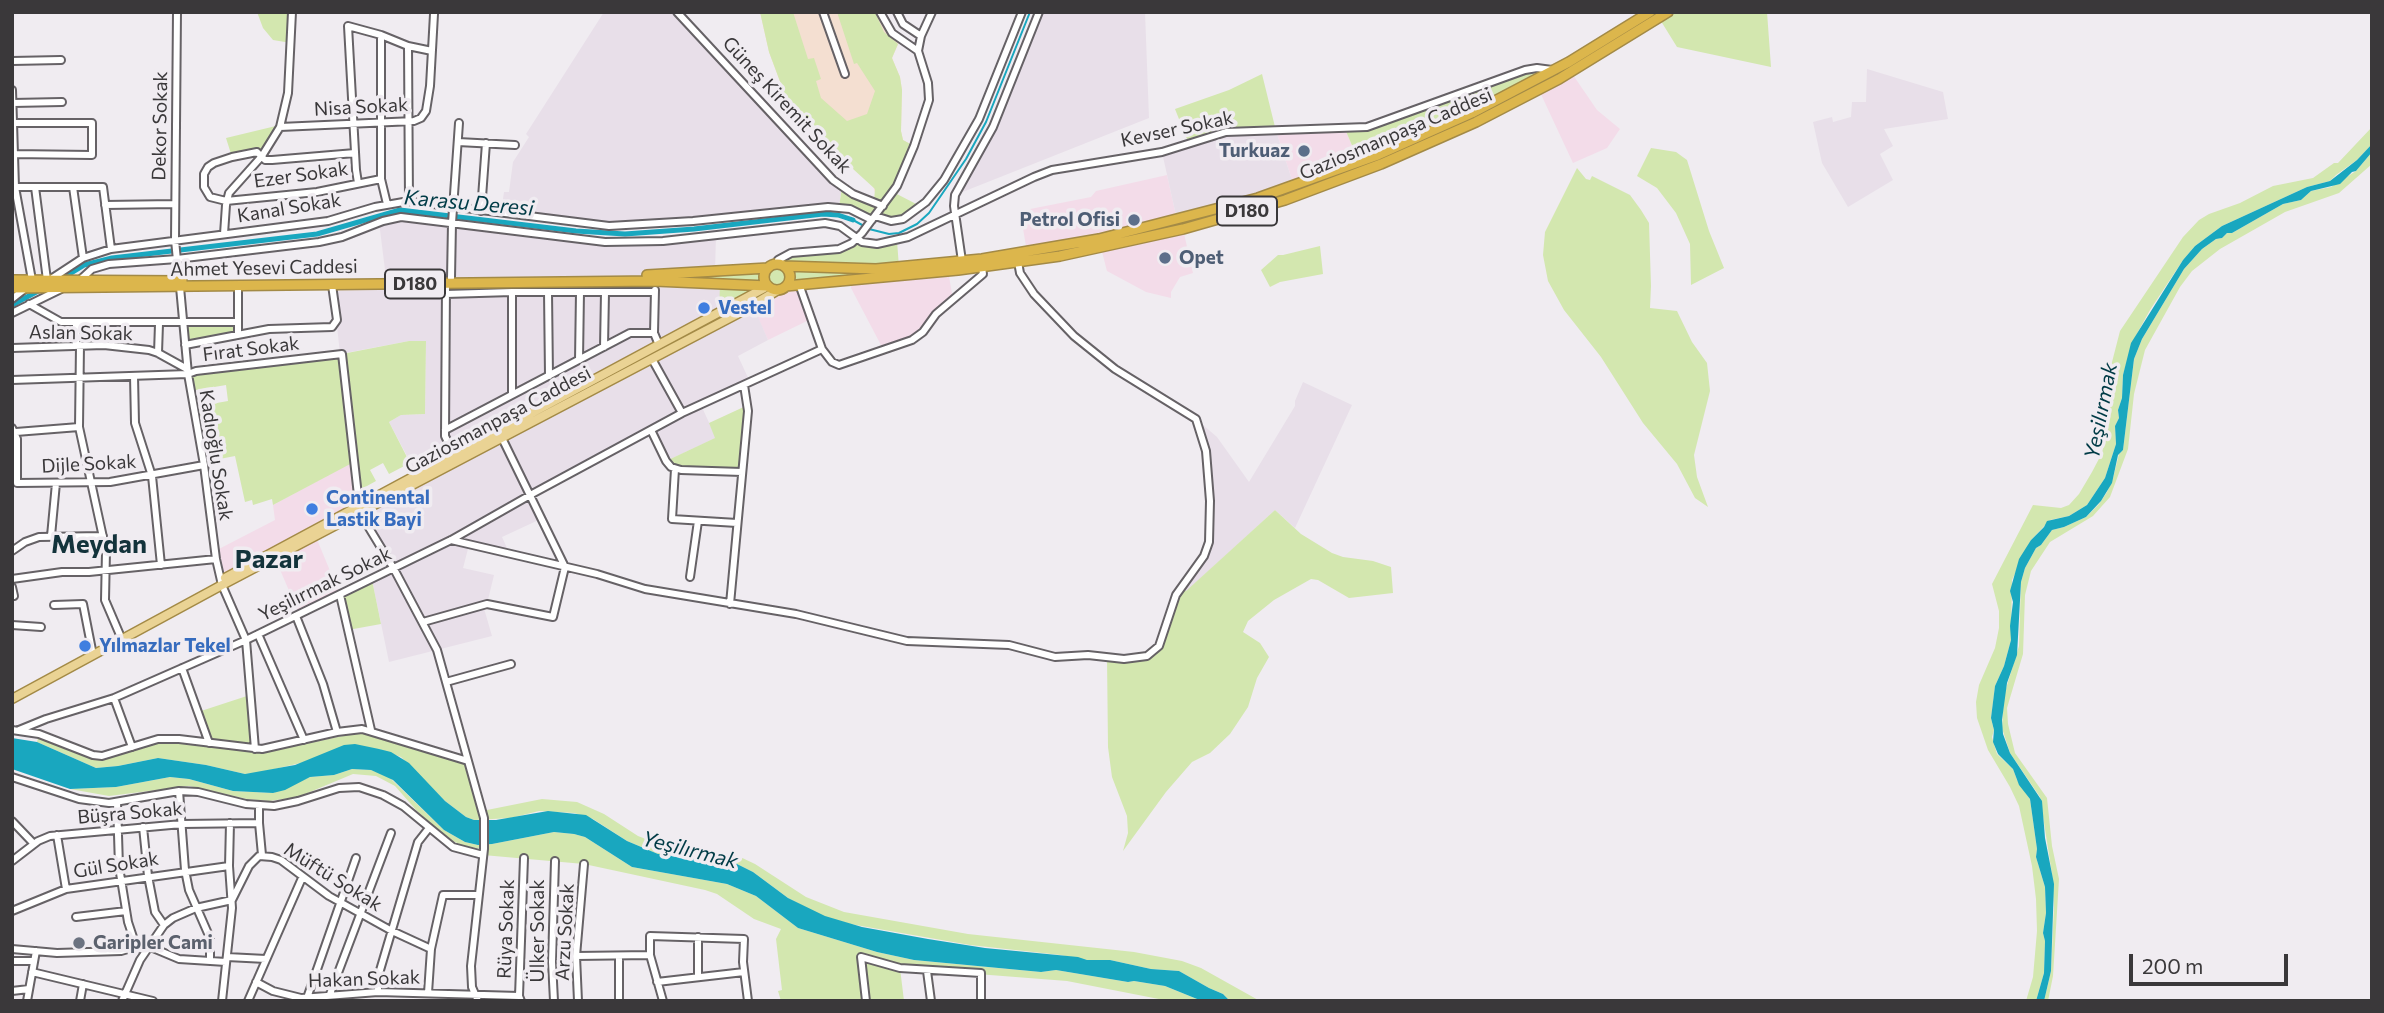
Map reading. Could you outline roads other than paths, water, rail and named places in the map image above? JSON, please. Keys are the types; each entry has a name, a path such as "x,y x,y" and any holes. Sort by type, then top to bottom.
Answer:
{"highway":[{"name":"Gaziosmanpaşa Caddesi","path":"768,268 781,265 876,269 962,261 1099,239 1202,214 1282,190 1413,140 1554,71 1650,12"},
{"name":"Gaziosmanpaşa Caddesi","path":"777,287 982,268 1101,248 1186,228 1285,200 1345,178 1510,105 1571,72 1668,12"},
{"path":"768,268 764,277 777,287 790,276 781,265"},
{"name":"Ahmet Yesevi Caddesi","path":"12,280 29,284 448,285 768,268"},
{"name":"Ahmet Yesevi Caddesi","path":"12,288 48,280 65,284 80,280 238,286 655,281 777,287"}],"main road":[{"name":"Gaziosmanpaşa Caddesi","path":"12,694 456,458 659,345 777,287"},
{"name":"Gaziosmanpaşa Caddesi","path":"456,458 502,438 741,312 777,287"},
{"name":"Gaziosmanpaşa Caddesi","path":"12,699 221,583"}],"street":[{"name":"Dekor Sokak","path":"177,12 177,259"},
{"path":"224,234 226,201 232,188 262,156 280,127 288,93 292,12"},
{"name":"Güneş Kiremit Sokak","path":"677,12 833,180 853,194 883,206"},
{"path":"823,12 845,74"},
{"path":"880,12 892,33 918,51"},
{"path":"897,12 903,24 922,36"},
{"path":"781,265 778,260 792,253 839,249 856,239 883,206 904,172 929,100 928,83 918,51 932,12"},
{"path":"872,220 903,219 926,202 944,180 979,119 1022,12"},
{"path":"962,261 955,195 993,127 1039,12"},
{"name":"Nisa Sokak","path":"280,127 409,121 421,118 426,111 430,86 435,14"},
{"path":"358,183 348,26 432,51"},
{"path":"381,35 381,179 387,204"},
{"path":"408,46 410,201"},
{"path":"12,61 61,60"},
{"name":"Kevser Sokak","path":"856,239 877,244 897,241 1052,170 1162,152 1226,132 1367,127 1525,70 1542,68 1554,71"},
{"path":"12,90 15,187 29,284 12,299"},
{"path":"13,106 62,102"},
{"path":"13,123 92,123 92,155 13,154"},
{"path":"456,458 445,436 445,430 448,285 459,123"},
{"path":"458,142 515,145"},
{"path":"481,211 486,143"},
{"path":"226,201 207,195 204,187 205,170 214,163 257,152 265,159 272,160 355,153"},
{"name":"Ezer Sokak","path":"226,201 317,192 381,179"},
{"path":"15,187 103,187 111,249"},
{"path":"35,187 48,280"},
{"path":"73,187 82,258"},
{"name":"Kanal Sokak","path":"48,280 82,258 111,249 328,222 387,204 410,201 609,226 655,225 828,207 850,209 872,220"},
{"path":"106,205 175,204"},
{"path":"80,280 88,271 103,265 319,242 401,217 580,239 629,242 694,238 825,223 840,226 856,239"},
{"name":"Kadıoğlu Sokak","path":"177,259 188,372 216,559 221,583 246,640 255,748"},
{"path":"451,540 645,589 796,614 892,638 922,642 1009,645 1045,656 1141,658 1156,650 1162,641 1176,595 1204,556 1209,542 1210,501 1206,451 1196,419 1115,369 1081,342 1034,294 1020,273 1018,262"},
{"path":"799,284 822,349 832,362 839,365 902,345 923,332 936,314 983,274 982,268"},
{"path":"655,281 654,333 659,345"},
{"path":"12,313 65,284"},
{"path":"185,345 269,329 332,327 337,320 332,285"},
{"path":"448,285 512,292 655,292"},
{"path":"238,286 238,335"},
{"path":"512,292 512,394"},
{"path":"548,292 549,376"},
{"path":"579,360 580,292"},
{"path":"604,347 605,292"},
{"path":"29,304 61,322 238,322"},
{"path":"76,323 80,378 79,427 103,536 107,570 105,600 120,635"},
{"path":"158,353 159,324"},
{"path":"445,430 630,333 654,333"},
{"name":"Aslan Sokak","path":"12,348 114,346 158,353 188,372"},
{"name":"Yeşilırmak Sokak","path":"16,730 114,698 246,640 451,540 682,413 822,349"},
{"name":"Fırat Sokak","path":"12,380 188,372 342,354 360,509"},
{"path":"652,359 682,413"},
{"path":"134,376 135,422 152,476 161,565"},
{"path":"730,604 748,411 744,384"},
{"path":"14,430 79,427"},
{"name":"Dijle Sokak","path":"14,430 17,483 92,483 152,476 204,465"},
{"path":"651,430 666,461 676,469 742,472"},
{"path":"423,622 487,604 553,617 565,567 532,494 502,438"},
{"path":"676,469 672,519 737,523"},
{"path":"51,536 56,483"},
{"path":"360,509 438,650 484,818 484,846 471,965 476,998"},
{"path":"690,577 698,521"},
{"path":"12,551 32,539 51,536 103,536"},
{"path":"12,579 216,559"},
{"path":"12,587 14,596"},
{"path":"340,595 371,730"},
{"path":"54,605 83,604 92,650"},
{"path":"296,616 323,684 337,732"},
{"path":"12,625 41,627"},
{"path":"258,634 304,740"},
{"path":"446,682 511,664"},
{"path":"182,668 209,743"},
{"path":"114,698 132,747"},
{"path":"16,730 39,734 98,756 166,738 271,748 357,729 371,730 468,761"},
{"path":"12,777 79,799 117,802 179,791 198,792 260,806 284,805 339,788 359,787 392,799 453,847 483,855"},
{"path":"179,791 185,870 196,908 209,938 211,961"},
{"path":"117,802 120,881 130,933 138,946 179,959 266,959"},
{"path":"260,806 262,855"},
{"path":"12,821 34,844"},
{"path":"222,1001 232,900 229,866 230,823"},
{"name":"Büşra Sokak","path":"12,862 44,838 58,835 182,824 259,823"},
{"path":"143,827 155,912 164,925"},
{"path":"378,992 378,977 418,842 429,828"},
{"path":"330,994 391,832"},
{"path":"58,835 66,889"},
{"name":"Müftü Sokak","path":"232,900 251,862 262,855 281,860 302,878 339,902 431,949"},
{"path":"306,999 356,858"},
{"name":"Rüya Sokak","path":"520,998 524,858"},
{"name":"Ülker Sokak","path":"554,1001 552,962 555,861"},
{"name":"Arzu Sokak","path":"578,1001 576,956 584,864"},
{"name":"Gül Sokak","path":"12,911 66,889 185,870 229,866"},
{"path":"248,1001 302,878"},
{"path":"428,993 431,949 443,895 478,895"},
{"path":"123,997 147,949 164,925 196,908 232,900"},
{"path":"76,917 126,911"},
{"path":"663,1001 650,955 650,936 744,939 744,972 748,1001"},
{"path":"698,937 698,977"},
{"path":"12,949 112,951 129,950 138,946"},
{"path":"27,1001 36,951"},
{"path":"576,956 650,955"},
{"path":"619,956 619,1001"},
{"path":"866,1001 861,957 887,965 927,971 981,974 981,1001"},
{"path":"12,961 34,961"},
{"path":"927,971 930,1001"},
{"path":"32,972 123,997 153,1001"},
{"path":"657,982 744,972"},
{"name":"Hakan Sokak","path":"256,982 273,991 306,999 330,994 378,992 520,998"},
{"path":"80,1001 83,984"},
{"path":"12,991 29,989"}],"water":[{"path":"2372,144 2372,152 2356,171 2340,184 2311,191 2301,200 2283,204 2232,233 2227,233 2202,249 2184,269 2142,339 2134,359 2123,450 2118,455 2112,483 2101,501 2086,517 2052,530 2036,548 2025,568 2021,582 2017,655 2007,683 2002,720 2003,734 2010,753 2042,801 2045,838 2054,884 2051,971 2044,1001 2036,1001 2044,973 2045,887 2036,857 2030,799 2019,785 2013,769 1998,754 1993,742 1991,718 1995,686 2011,640 2013,602 2010,591 2019,559 2047,521 2069,516 2087,505 2105,478 2116,444 2115,426 2119,418 2123,375 2131,343 2183,260 2195,246 2222,226 2307,187 2330,181"},
{"path":"12,738 37,742 96,768 158,758 245,774 295,765 344,745 355,744 379,749 391,752 409,763 445,801 474,820 496,820 548,811 586,815 627,841 658,854 733,862 753,872 788,898 825,916 862,927 985,948 1087,960 1110,960 1151,969 1179,971 1235,1001 1202,1001 1165,986 1056,970 1041,972 914,960 877,952 798,928 756,896 727,884 632,867 585,837 574,834 554,832 492,844 465,842 444,830 393,780 371,770 352,769 334,775 310,777 273,793 233,791 189,779 170,777 116,787 70,789 12,769"}],"waterway":[{"path":"869,229 889,234 899,233 917,224 929,213 966,159 986,122 1030,12"},
{"name":"Karasu Deresi","path":"61,279 84,265 112,258 317,234 400,210 576,231 625,234 823,214 853,220"},
{"path":"853,220 864,226"},
{"name":"Karasu Deresi","path":"12,305 40,290"}],"place":[{"name":"Turkuaz","path":"1304,151"},
{"name":"Petrol Ofisi","path":"1134,220"},
{"name":"Opet","path":"1165,258"},
{"name":"Vestel","path":"704,308"},
{"name":"Continental Lastik Bayi","path":"312,509"},
{"name":"Yılmazlar Tekel","path":"85,646"},
{"name":"Garipler Cami","path":"79,943"}],"district":[{"name":"Meydan","path":"99,544"},
{"name":"Pazar","path":"269,559"}],"water label":[{"name":"Yeşilırmak","path":"2101,411"},
{"name":"Yeşilırmak","path":"690,850"}]}
